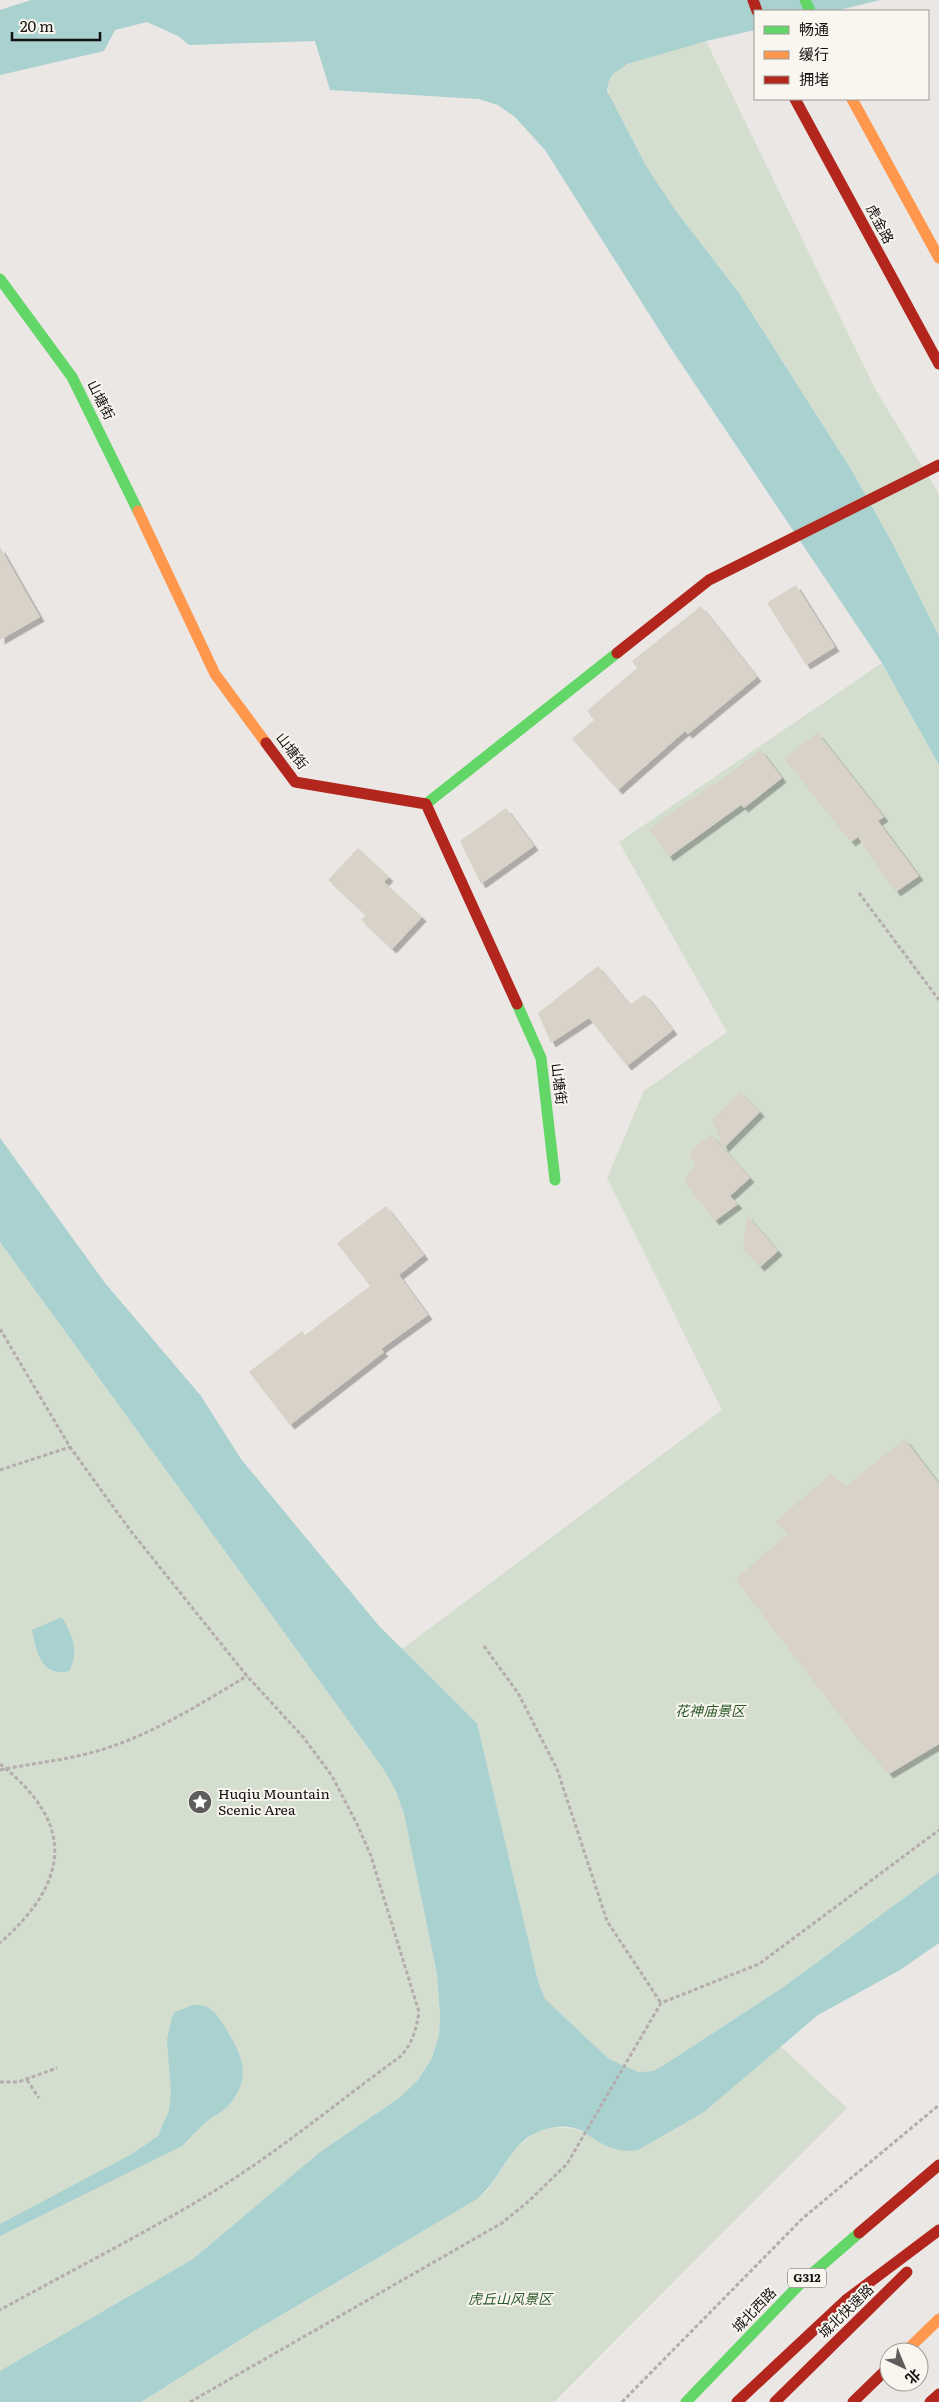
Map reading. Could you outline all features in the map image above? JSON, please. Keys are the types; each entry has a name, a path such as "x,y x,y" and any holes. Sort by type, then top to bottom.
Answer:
{"main road":[{"name":"虎金路","path":"797,100 939,364"},
{"path":"853,100 939,258"},
{"name":"山塘街","path":"0,279 72,378 107,444 215,674 295,782 426,804 541,1058 555,1180"},
{"path":"426,804 709,580 939,465"},
{"name":"城北西路","path":"686,2402 800,2284 939,2165"},
{"path":"736,2402 846,2300 939,2230"},
{"name":"城北快速路","path":"775,2402 939,2242"},
{"path":"915,2342 939,2319"},
{"path":"853,2402 879,2377"},
{"path":"930,2402 939,2394"}],"path":[{"path":"859,893 939,1000"},
{"path":"0,1329 70,1447 130,1530 247,1676 304,1738 332,1776 371,1856 419,2012 416,2033 402,2056 304,2129 217,2189 98,2258 0,2310"},
{"path":"0,1470 70,1447"},
{"path":"484,1646 518,1693 557,1769 607,1921 661,2003"},
{"path":"0,1770 88,1754 134,1737 169,1721 247,1676"},
{"path":"0,1764 36,1800 45,1814 53,1830 56,1855 54,1870 43,1894 29,1914 0,1943"},
{"path":"190,2402 502,2223 530,2200 567,2164 661,2003 759,1964 939,1830"},
{"path":"0,2082 7,2084 27,2080 57,2068"},
{"path":"27,2080 39,2098"},
{"path":"622,2402 803,2218 939,2105"}],"green space":[{"path":"706,41 875,389 939,494 939,636 894,546 852,471 739,293 676,211 646,166 610,99 609,82 614,73 621,68 643,58"},
{"name":"花神庙景区","path":"882,663 939,765 939,1872 785,1986 664,2065 653,2071 638,2072 609,2059 545,1999 538,1981 477,1723 402,1649 722,1410 607,1178 644,1091 727,1032 619,842"},
{"name":"Huqiu Mountain Scenic Area","path":"0,1242 382,1767 395,1789 404,1814 437,1974 440,2014 439,2035 432,2058 418,2080 399,2098 320,2152 193,2259 0,2371"},
{"name":"虎丘山风景区","path":"780,2046 847,2108 554,2402 141,2402 256,2330 477,2199 487,2191 514,2150 536,2132 549,2127 578,2129 598,2141 704,2112"}],"water":[{"path":"31,0 880,0 839,10 754,10 754,30 706,41 627,64 613,74 607,91 646,166 676,211 739,293 852,471 894,546 939,636 939,765 882,663 670,347 545,150 515,117 498,105 479,99 330,90 315,41 189,45 178,36 147,22 115,30 104,51 0,75 0,10"},
{"path":"0,1138 105,1283 201,1396 241,1459 379,1626 477,1723 538,1981 545,1999 609,2059 638,2072 653,2071 664,2065 785,1986 939,1872 939,1943 900,1970 818,2015 704,2112 638,2150 631,2151 608,2146 597,2141 582,2130 572,2127 565,2126 545,2129 533,2134 519,2145 491,2185 477,2199 256,2330 141,2402 0,2402 0,2371 193,2259 320,2152 399,2098 418,2080 432,2058 439,2035 440,2014 437,1974 404,1814 395,1789 382,1767 0,1242"},
{"path":"62,1617 72,1637 74,1657 69,1671 59,1672 52,1670 42,1661 38,1654 32,1630"},
{"path":"193,2005 204,2006 216,2014 231,2037 240,2057 243,2075 241,2085 229,2105 207,2121 182,2146 0,2236 0,2224 132,2154 158,2136 169,2110 171,2092 167,2040 172,2017 175,2012"}],"building":[{"path":"0,547 40,617 0,640"},
{"path":"796,585 835,647 806,665 767,603"},
{"path":"701,606 757,677 688,734 685,731 618,790 572,739 594,720 587,711 637,668 632,661"},
{"path":"818,733 884,817 878,821 919,876 896,892 858,837 851,842 784,758"},
{"path":"761,750 782,778 744,808 741,805 669,857 649,829 712,784 713,786"},
{"path":"506,808 534,846 481,884 460,841"},
{"path":"358,848 389,877 384,882 422,917 392,949 361,920 366,915 328,880"},
{"path":"598,966 630,1005 645,994 673,1030 627,1066 589,1018 551,1043 538,1013"},
{"path":"741,1092 760,1112 724,1148 712,1120"},
{"path":"711,1134 750,1178 730,1196 738,1204 715,1221 684,1181 695,1166 689,1152"},
{"path":"386,1206 424,1255 399,1275 428,1315 381,1349 384,1352 290,1425 249,1372 302,1331 305,1335 370,1286 337,1243"},
{"path":"747,1215 778,1251 760,1267 743,1248"},
{"path":"905,1439 939,1484 939,1744 889,1774 854,1734 735,1579 788,1534 776,1521 831,1474 846,1486"}],"traffic: fast":[{"path":"805,0 810,10"},
{"path":"0,279 72,377 138,511"},
{"path":"426,804 617,653"},
{"path":"517,1004 541,1058 555,1180"},
{"path":"686,2402 800,2284 859,2233"}],"traffic: slow":[{"path":"853,100 939,258"},
{"path":"138,511 215,674 266,743"},
{"path":"915,2342 939,2319"}],"traffic: jam":[{"path":"753,0 757,10"},
{"path":"796,100 939,364"},
{"path":"617,653 709,580 939,465"},
{"path":"266,743 295,782 426,804 517,1004"},
{"path":"859,2233 939,2165"},
{"path":"737,2402 846,2300 939,2230"},
{"path":"775,2402 907,2272"},
{"path":"853,2402 879,2377"},
{"path":"930,2402 939,2394"}],"place":[{"name":"Huqiu Mountain Scenic Area","path":"200,1802"}]}
